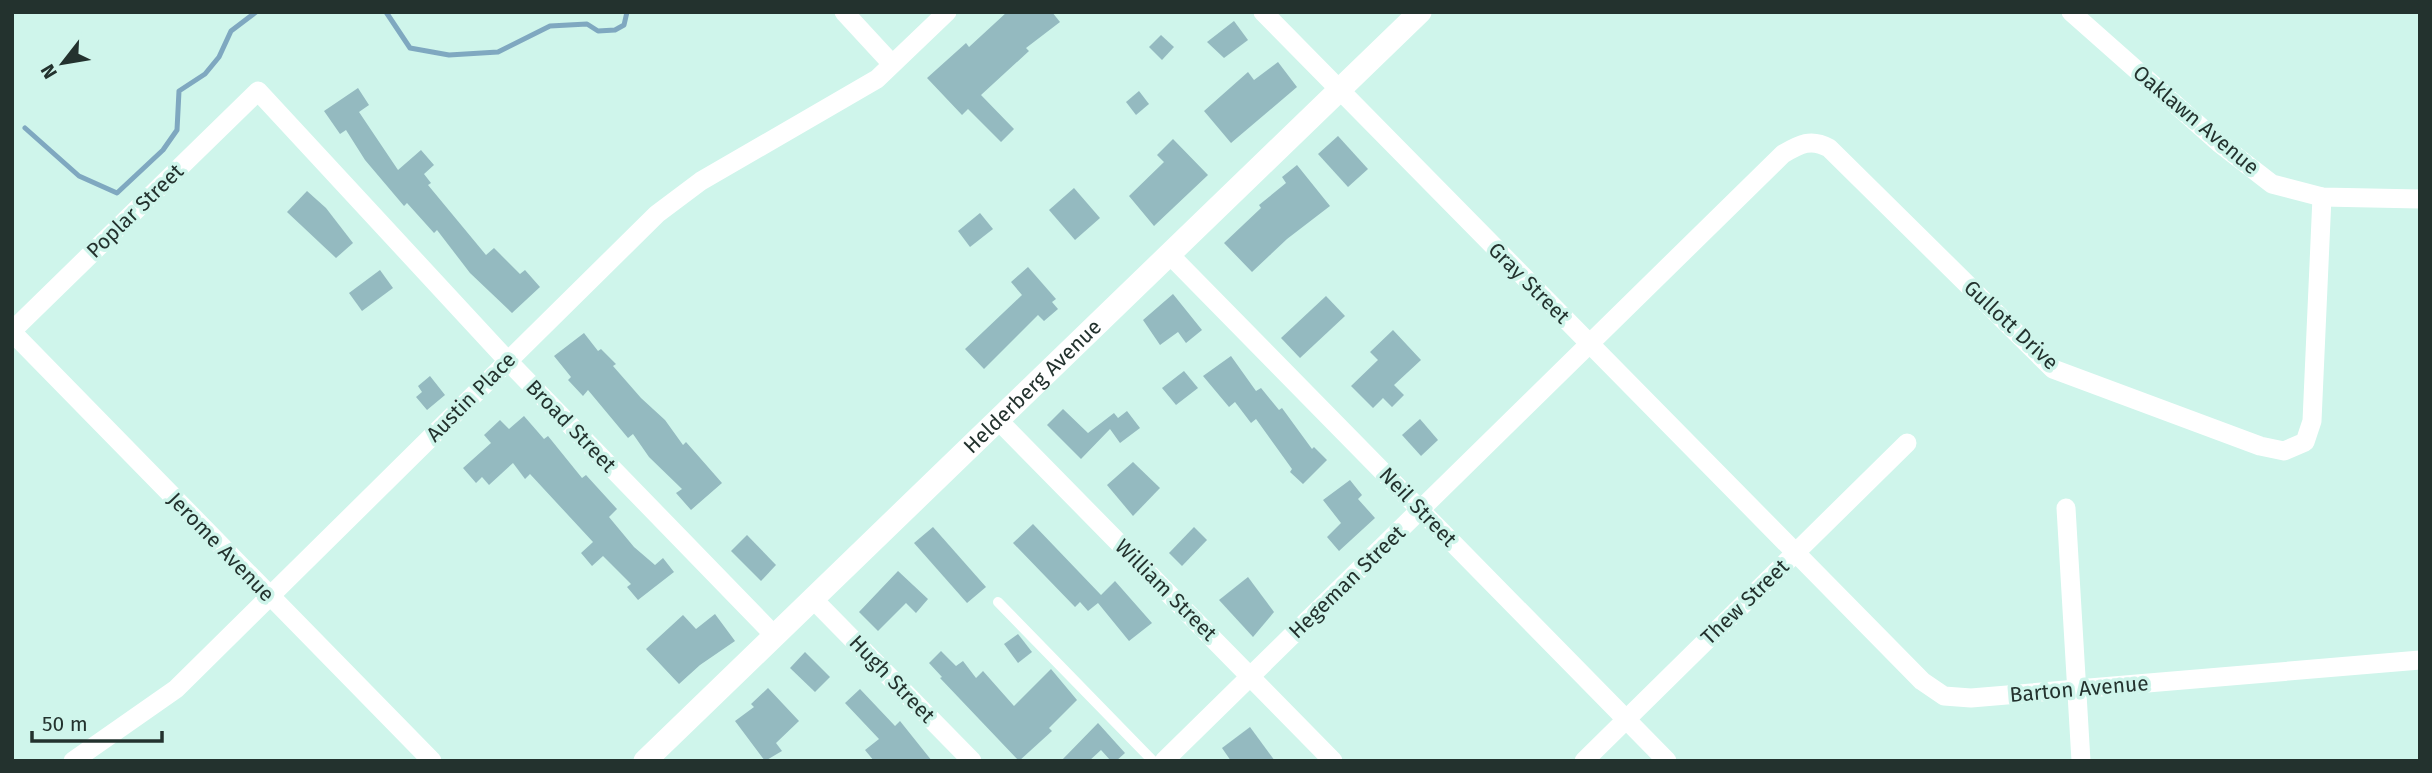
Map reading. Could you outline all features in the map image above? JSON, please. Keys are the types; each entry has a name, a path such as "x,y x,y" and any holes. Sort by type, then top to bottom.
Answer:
{"street":[{"path":"844,12 892,64"},
{"name":"Austin Place","path":"72,761 176,689 657,214 701,181 877,79 947,12"},
{"name":"Gray Street","path":"1263,12 1795,553"},
{"name":"Helderberg Avenue","path":"645,761 1420,12"},
{"name":"Oaklawn Avenue","path":"2071,12 2219,143 2273,184 2322,197 2420,199"},
{"name":"Broad Street","path":"258,91 508,361 774,635"},
{"name":"Poplar Street","path":"12,332 258,91"},
{"name":"Gullott Drive","path":"1589,344 1783,154 1801,144 1817,141 1829,148 2053,369 2260,446 2284,451 2305,442 2312,421 2322,197"},
{"name":"Neil Street","path":"1169,254 1667,761"},
{"name":"Jerome Avenue","path":"12,332 432,761"},
{"name":"Hegeman Street","path":"1164,761 1589,344"},
{"name":"William Street","path":"998,420 1333,761"},
{"name":"Thew Street","path":"1584,761 1907,443"},
{"path":"2066,508 2081,761"},
{"name":"Barton Avenue","path":"1795,553 1922,681 1944,696 1971,698 2420,660"},
{"name":"Hugh Street","path":"812,598 972,761"}],"lane":[{"path":"998,602 1153,761"}],"building":[{"path":"1007,12 1052,12 1060,22 1026,48 1029,51 981,95 1014,129 1001,142 968,109 962,115 927,78 966,43 969,47"},
{"path":"1234,21 1248,40 1224,58 1207,42"},
{"path":"1161,35 1174,47 1162,60 1149,47"},
{"path":"1278,62 1297,87 1231,143 1204,111 1248,72 1254,80"},
{"path":"358,88 369,105 359,112 398,170 421,150 434,165 424,174 431,183 428,185 486,255 494,248 520,274 525,270 540,287 512,313 470,273 437,230 434,233 407,203 404,206 365,160 346,130 340,134 324,111"},
{"path":"1139,91 1149,104 1136,115 1126,102"},
{"path":"1338,136 1368,169 1348,187 1318,154"},
{"path":"1173,139 1208,175 1154,226 1129,196 1164,162 1157,155"},
{"path":"1297,165 1330,206 1287,239 1252,272 1224,243 1261,208 1259,205 1286,183 1282,177"},
{"path":"1074,188 1100,218 1075,240 1049,210"},
{"path":"307,191 326,208 353,243 336,258 287,212"},
{"path":"980,213 993,229 970,247 958,231"},
{"path":"1028,267 1056,299 1052,302 1058,309 1044,321 1038,315 984,369 965,349 1022,295 1011,282"},
{"path":"380,270 393,288 362,311 349,293"},
{"path":"1173,294 1202,330 1186,343 1178,332 1160,345 1143,320"},
{"path":"1326,296 1345,316 1300,358 1281,338"},
{"path":"1393,330 1421,360 1394,385 1404,395 1392,407 1383,398 1373,408 1351,386 1378,360 1370,352"},
{"path":"584,333 598,351 601,349 616,364 613,366 665,420 683,445 686,442 722,483 691,510 676,493 682,489 649,457 633,434 628,438 588,390 583,396 568,380 571,377 554,356"},
{"path":"1231,356 1256,391 1261,388 1279,410 1282,408 1312,449 1314,447 1327,460 1303,484 1290,472 1292,469 1256,419 1251,423 1235,402 1229,407 1203,376"},
{"path":"1184,371 1198,388 1176,405 1162,388"},
{"path":"430,376 445,395 427,410 416,397 422,392 418,386"},
{"path":"1063,409 1088,433 1114,413 1118,418 1127,411 1140,428 1120,443 1110,429 1081,459 1047,425"},
{"path":"524,416 544,439 548,436 582,478 586,475 617,509 609,517 634,547 655,565 663,558 674,572 638,600 627,587 631,584 603,556 592,566 581,553 593,542 530,474 525,479 513,463 489,485 482,477 476,483 463,468 491,443 484,435 500,420 509,429"},
{"path":"1420,419 1438,440 1421,456 1402,435"},
{"path":"1133,462 1160,488 1133,516 1107,485"},
{"path":"1350,480 1362,495 1358,499 1375,518 1339,551 1327,537 1341,523 1323,500"},
{"path":"1033,524 1101,595 1115,581 1152,623 1129,641 1098,603 1088,611 1080,602 1075,607 1013,543"},
{"path":"933,527 986,587 967,603 914,543"},
{"path":"1194,527 1207,540 1182,566 1169,553"},
{"path":"747,535 776,565 761,581 731,551"},
{"path":"898,571 928,599 916,613 906,603 878,631 859,612"},
{"path":"1248,577 1274,612 1253,637 1219,600"},
{"path":"715,614 735,641 700,665 679,684 646,649 683,615 696,629"},
{"path":"1018,634 1032,652 1018,663 1004,644"},
{"path":"941,651 956,666 963,661 976,678 983,671 1014,706 1051,669 1077,700 1049,728 1052,731 1019,761 929,663"},
{"path":"805,652 830,677 815,692 790,668"},
{"path":"768,688 799,721 776,743 782,751 765,761 735,721 754,707 751,704"},
{"path":"860,689 895,726 900,721 932,761 874,761 865,750 879,739 845,703"},
{"path":"1098,723 1125,753 1116,761 1111,761 1101,750 1089,761 1061,761"},
{"path":"1250,727 1275,761 1231,761 1222,748"}],"waterway":[{"path":"25,128 79,176 117,193 163,150 177,130 179,91 205,74 219,57 231,31 256,12"},
{"path":"386,12 410,48 449,55 498,52 550,26 587,24 598,31 615,30 624,25 627,12"}]}
